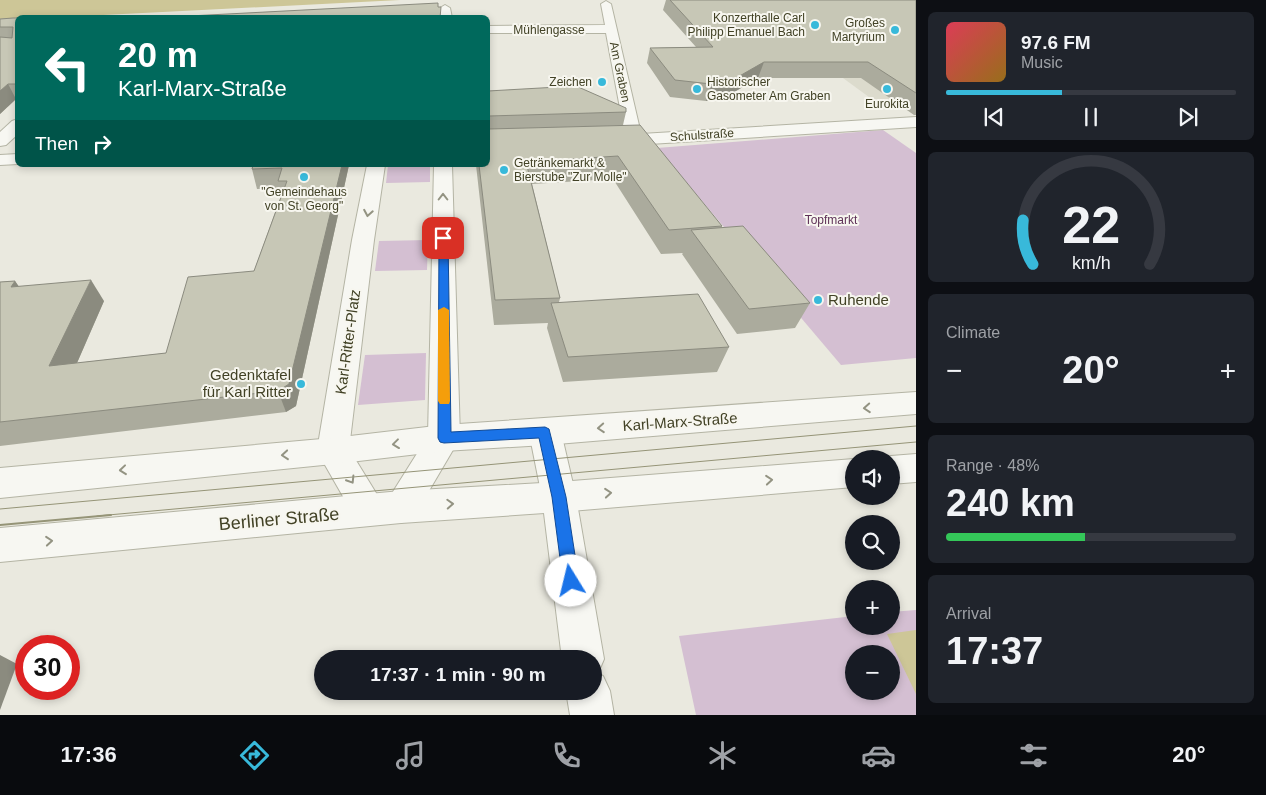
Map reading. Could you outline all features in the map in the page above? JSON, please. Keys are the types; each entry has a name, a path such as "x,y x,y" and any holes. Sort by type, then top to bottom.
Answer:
{"street":[{"name":"Am Graben","path":"606,4 634,140"},
{"name":"Mühlengasse","path":"490,30 611,29"},
{"name":"Schulstraße","path":"594,141 916,122"},
{"path":"0,142 15,127"},
{"path":"0,160 15,159"},
{"name":"Karl-Ritter-Platz","path":"333,451 363,240 376,167"},
{"path":"333,451 385,508 444,438 443,167"},
{"name":"Karl-Marx-Straße","path":"444,438 916,404"},
{"path":"545,432 559,497 582,650"},
{"path":"0,483 333,451 444,438"},
{"path":"900,469 916,468"},
{"path":"559,497 845,474"},
{"name":"Berliner Straße","path":"0,546 385,508 559,497"},
{"path":"590,700 592,715"}],"shaded area":[{"path":"0,0 400,0 104,15 15,15 15,20 0,21"},
{"name":"Eurokita","path":"817,59 858,59 916,108 884,108"},
{"path":"916,630 916,694 900,661 900,645 892,645 887,635 900,635 900,632"}],"green space":[{"name":"Topfmarkt","path":"883,130 916,153 916,358 841,365 657,148"},
{"path":"388,167 430,167 430,182 386,183"},
{"path":"428,240 427,270 375,271 379,241"},
{"path":"426,353 425,400 358,405 365,355"},
{"path":"916,610 916,715 696,715 679,636 845,617 845,635 900,635 900,611"}],"building":[{"path":"670,0 916,0 916,93 868,62 764,62 729,82 711,84 675,80 650,48 713,47"},
{"path":"438,3 438,7 441,7 440,15 208,15"},
{"path":"15,18 15,84 8,84 0,91 0,37 12,38 13,27 0,27 0,19"},
{"path":"576,86 626,108 626,112 490,116 490,91"},
{"path":"640,125 722,226 669,230 618,156 526,162 560,298 495,300 479,167 490,167 490,129"},
{"path":"252,167 342,167 289,384 278,391 0,422 0,282 15,281 11,287 91,280 49,366 166,353 188,277 254,271 287,181 278,181 282,168 252,169"},
{"path":"743,226 810,303 749,309 691,230"},
{"path":"698,294 729,347 568,357 551,303"}],"tram line":[{"path":"0,509 916,426"},
{"path":"97,516 916,442"},
{"path":"0,525 111,515"}],"slow traffic":[{"path":"444,310 444,401"}],"place":[{"name":"Konzerthalle Carl Philipp Emanuel Bach","path":"815,25"},
{"name":"Großes Martyrium","path":"895,30"},
{"name":"Zeichen","path":"602,82"},
{"name":"Historischer Gasometer Am Graben","path":"697,89"},
{"name":"Eurokita","path":"887,89"},
{"name":"Getränkemarkt & Bierstube \"Zur Molle\"","path":"504,170"},
{"name":"\"Gemeindehaus von St. Georg\"","path":"304,177"},
{"name":"Ruhende","path":"818,300"},
{"name":"Gedenktafel für Karl Ritter","path":"301,384"}],"route":[{"path":"443,238 444,438 545,432 559,497 571,581"}]}
